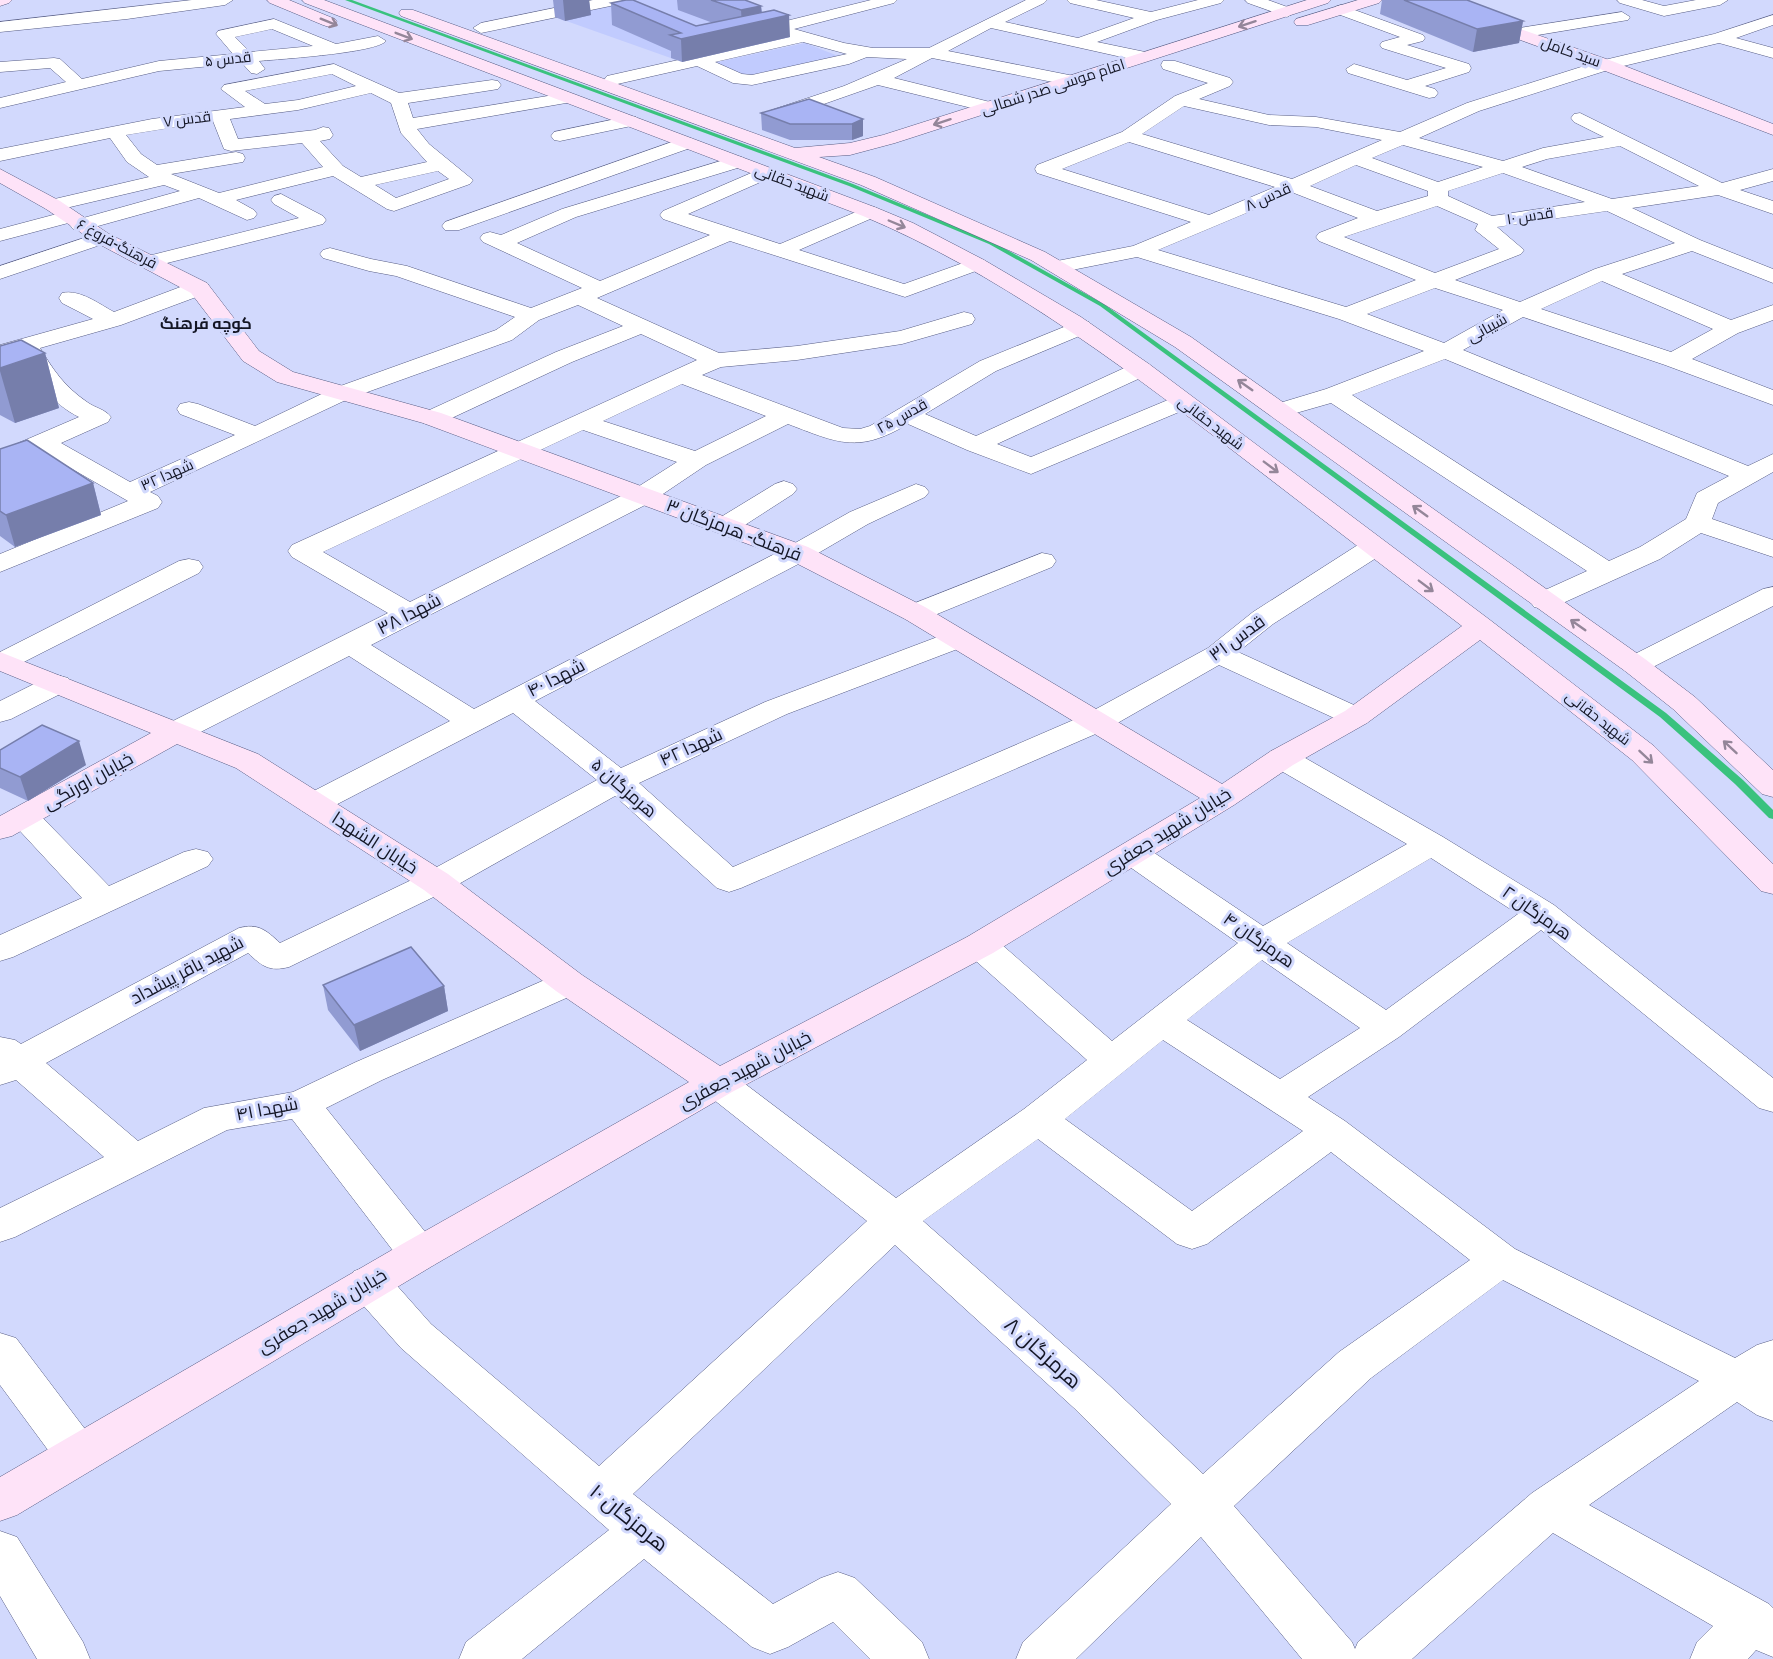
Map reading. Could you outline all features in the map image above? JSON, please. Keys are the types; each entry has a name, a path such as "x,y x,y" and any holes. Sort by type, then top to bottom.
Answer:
{"main road":[{"name":"شهید حقانی","path":"275,0 492,85 557,94 870,212 906,227 977,264 1081,327 1141,369 1480,626 1643,753 1773,883"},
{"path":"310,0 557,94"},
{"name":"امام موسی صدر شمالی","path":"779,150 829,151 869,145 1323,0"},
{"name":"امام موسی صدر شمالی","path":"869,145 873,151 896,154 1362,3"},
{"name":"شهید حقانی","path":"396,4 480,28 607,74 609,83 779,150 871,173 1057,267 1183,342 1635,665 1684,703 1773,787"},
{"path":"396,4 609,83"},
{"name":"سید کامل","path":"1470,15 1773,130"},
{"name":"فرهنگ-فروغ ۶","path":"0,175 102,238 199,288 226,320"},
{"name":"فرهنگ- هرمزگان ۳","path":"226,320 251,356 285,377 432,418 798,553 915,613 1222,798"},
{"name":"خیابان شهید جعفری","path":"0,1501 369,1283 718,1083 980,945 1222,798 1282,758 1356,717 1480,626"},
{"name":"خیابان الشهدا","path":"1,662 247,761 436,882 569,983 718,1083"},
{"name":"خیابان اورنگی","path":"12,823 176,732"}],"street":[{"path":"11,0 32,24"},
{"path":"110,0 127,14"},
{"path":"0,27 127,14 225,0"},
{"path":"480,28 615,0"},
{"path":"709,2 731,0"},
{"path":"778,28 889,0"},
{"path":"772,116 819,103 880,80 989,22 1039,0"},
{"path":"1081,42 1150,17 1216,0"},
{"path":"1253,0 1287,12"},
{"path":"1625,0 1664,11 1716,1"},
{"path":"1090,1 1150,17"},
{"path":"709,2 803,37 862,53 886,56 932,53 1073,81"},
{"path":"1362,3 1417,38 1388,45 1463,68 1407,86"},
{"path":"1752,8 1773,13"},
{"path":"1470,15 1513,14"},
{"path":"1520,33 1622,18"},
{"name":"قدس ۸","path":"1057,267 1138,251 1294,186 1473,107 1606,65 1719,38 1773,20"},
{"path":"989,22 1144,57"},
{"path":"271,80 244,58 224,34 274,24 333,49"},
{"path":"609,83 803,37"},
{"path":"1719,38 1773,53"},
{"name":"قدس ۵","path":"0,103 159,66 333,49 378,41"},
{"path":"1558,47 1585,42"},
{"path":"699,61 746,80 812,68 849,59 862,53"},
{"path":"0,67 54,63 78,84"},
{"path":"1169,65 1224,82 1181,100 1128,136 1044,169 1210,222"},
{"path":"812,68 855,88"},
{"path":"264,111 230,89 334,69 397,99 404,107 406,125 421,146 463,180 394,205 336,170 307,137"},
{"path":"1354,69 1473,107"},
{"path":"880,80 988,107"},
{"path":"397,99 492,85"},
{"name":"قدس ۷","path":"0,155 152,124 298,105 375,87"},
{"path":"406,125 557,94"},
{"path":"1181,100 1269,120 1316,122 1400,138 1504,167 1608,204 1693,244 1773,277"},
{"path":"67,216 159,175 234,151 324,135 314,117 298,105"},
{"path":"147,262 316,220 260,170 234,151 220,116"},
{"path":"1580,118 1720,189 1773,208"},
{"path":"560,136 630,122"},
{"path":"114,131 134,158 159,175 247,214"},
{"path":"1128,136 1294,186 1376,218"},
{"path":"1621,140 1543,154 1326,237 1437,281 1673,360 1771,396"},
{"path":"600,289 502,242 452,226 686,143"},
{"path":"1356,159 1438,194 1490,222"},
{"path":"502,242 591,206 737,162"},
{"path":"358,183 442,164"},
{"path":"0,235 67,216 209,196 283,191 336,170"},
{"path":"765,173 670,215 905,291 977,264"},
{"name":"قدس ۱۰","path":"1347,314 1514,250 1485,230 1490,222 1720,189 1773,175"},
{"path":"780,251 870,212"},
{"name":"شهدا ۳۲","path":"129,492 256,435 340,394 504,334 531,315 600,289 729,234"},
{"path":"0,273 102,238"},
{"name":"شیبانی","path":"1282,411 1334,394 1445,351 1520,310 1602,273 1693,244"},
{"path":"1138,251 1347,314 1445,351 1748,475"},
{"path":"330,254 369,265 400,270 531,315"},
{"path":"1737,261 1764,254"},
{"path":"1602,273 1730,328"},
{"path":"0,352 113,320 199,288"},
{"path":"578,297 716,360"},
{"path":"70,298 113,320"},
{"path":"1673,360 1730,328 1773,312"},
{"path":"410,614 302,551 716,360 797,353 902,338 964,319"},
{"path":"432,418 564,357 642,326"},
{"name":"قدس ۲۵","path":"682,376 840,435 860,436 879,430 907,415 988,366 1081,327"},
{"path":"0,460 99,417 39,385 27,346"},
{"path":"976,446 1141,369"},
{"path":"1334,394 1606,571"},
{"path":"907,415 976,446 1031,465 1183,402"},
{"path":"189,409 256,435"},
{"name":"شهدا ۳۸","path":"176,732 642,496 697,460 787,415"},
{"path":"582,422 697,460"},
{"path":"42,442 129,492"},
{"path":"1544,601 1650,553 1698,523 1706,499 1773,462"},
{"path":"725,526 784,489"},
{"name":"شهدا ۳۲","path":"0,564 149,502 129,492"},
{"name":"شهدا ۴۰","path":"313,804 798,553 859,518 916,492"},
{"path":"1698,523 1773,549"},
{"name":"قدس ۳۱","path":"729,882 1096,722 1218,654 1263,618 1374,547"},
{"path":"915,613 1042,561"},
{"path":"1,662 189,567"},
{"path":"1635,665 1773,595"},
{"name":"شهدا ۴۲","path":"436,882 618,781 776,708 958,639"},
{"path":"350,644 472,721"},
{"path":"1218,654 1356,717"},
{"path":"0,713 57,684"},
{"name":"هرمزگان ۵","path":"514,699 618,781 729,882"},
{"name":"هرمزگان ۲","path":"1282,758 1431,844 1542,913 1773,1098"},
{"path":"12,823 104,901"},
{"path":"600,1495 895,1220 1038,1119 1262,942 1431,844"},
{"name":"هرمزگان ۴","path":"1132,853 1386,1028"},
{"path":"0,949 196,859"},
{"name":"شهید باقر پیشداد","path":"6,1060 251,936 276,959 436,882"},
{"path":"1279,1098 1386,1028 1542,913"},
{"path":"980,945 1111,1061"},
{"name":"شهدا ۴۱","path":"0,1226 218,1118 301,1104 369,1071 569,983"},
{"path":"1162,1022 1331,1131 1500,1260 1754,1368 1773,1402"},
{"path":"6,1060 134,1160"},
{"name":"هرمزگان ۸","path":"718,1083 895,1220 1090,1395 1203,1504 1334,1659"},
{"path":"301,1104 419,1254"},
{"path":"1038,1119 1192,1233 1331,1131"},
{"path":"1041,1659 1203,1504 1355,1365 1500,1260"},
{"name":"هرمزگان ۱۰","path":"369,1283 416,1336 600,1495 770,1631 838,1594 904,1659"},
{"path":"0,1351 78,1455"},
{"path":"1376,1659 1550,1507 1754,1368"},
{"path":"1550,1507 1762,1627 1715,1659"},
{"path":"484,1659 645,1530"},
{"path":"0,1552 65,1659"}],"shaded area":[{"path":"635,0 682,0 790,37 682,62 555,17"},
{"path":"805,43 846,59 746,79 713,63"}],"building":[{"path":"633,0 696,26 774,10 789,15 681,39 670,35 681,33 611,3"},
{"path":"711,0 745,0 761,6 741,10"},
{"path":"1404,0 1467,0 1523,21 1477,29"},
{"path":"809,99 863,119 852,124 790,124 761,113"},
{"path":"21,340 45,353 0,368 0,346"},
{"path":"27,440 93,483 6,515 0,511 0,449"},
{"path":"42,725 79,741 20,777 0,768 0,750"},
{"path":"411,947 444,986 354,1025 323,985"}],"waterway":[{"path":"347,0 851,185 991,243 1102,305 1663,715 1739,782 1773,816"}],"district":[{"name":"کوچه فرهنگ","path":"206,323"}]}
